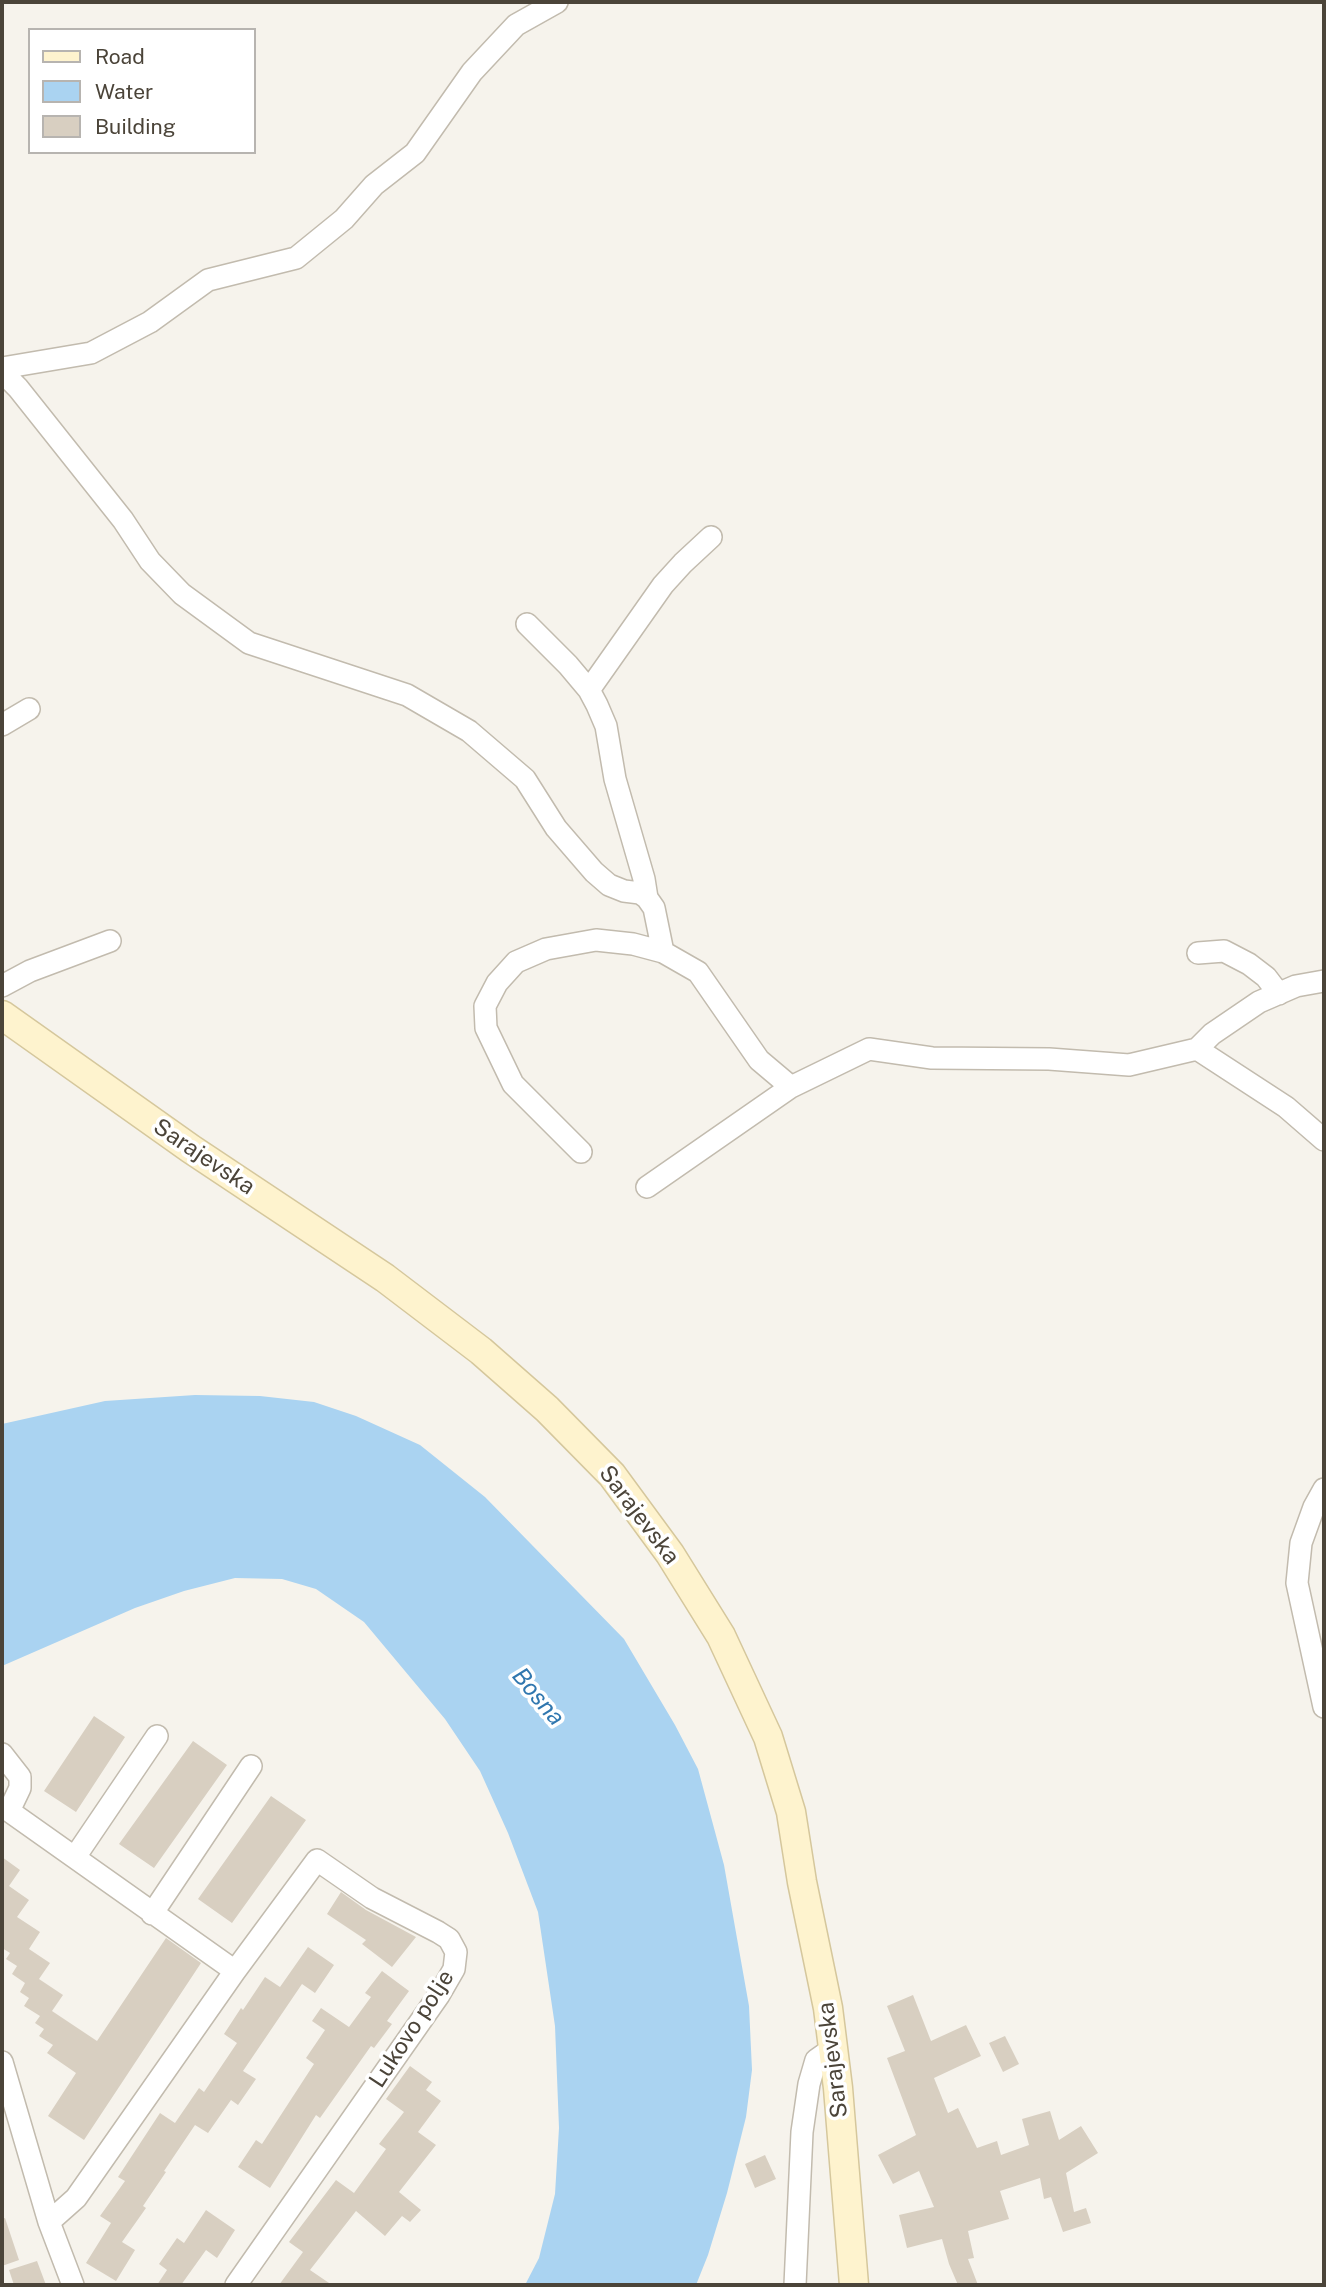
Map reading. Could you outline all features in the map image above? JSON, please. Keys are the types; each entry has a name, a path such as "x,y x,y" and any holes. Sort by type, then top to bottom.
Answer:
{"main road":[{"name":"Sarajevska","path":"2,1015 191,1149 396,1286 481,1351 547,1409 612,1475 670,1554 721,1636 768,1737 791,1812 802,1882 828,2008 854,2285"}],"street":[{"path":"2,370 91,353 150,321 208,280 296,258 344,219 374,185 415,153 472,72 516,25 557,2"},
{"path":"2,370 123,520 150,561 182,594 249,643 407,695 469,731 525,779 556,828 594,872 609,885 639,893 647,898 654,908 663,952"},
{"path":"589,690 663,586 682,563 711,537"},
{"path":"527,624 589,690 606,726 615,779 638,854 647,898"},
{"path":"2,725 29,709"},
{"path":"580,1152 513,1084 486,1028 485,1006 497,983 516,962 546,949 596,940 633,944 663,952 698,972 759,1060 791,1087"},
{"path":"2,986 30,971 110,941"},
{"path":"1198,953 1224,951 1249,964 1266,977 1279,994"},
{"path":"647,1187 791,1087 869,1049 932,1058 1049,1059 1129,1065 1197,1049 1259,1002 1296,986 1324,981"},
{"path":"1197,1049 1286,1107 1324,1140"},
{"path":"1324,1489 1314,1507 1301,1543 1297,1583 1324,1707"},
{"path":"75,1857 157,1736"},
{"path":"2,1754 20,1777 20,1788 9,1811 236,1971"},
{"path":"152,1914 251,1766"},
{"name":"Lukovo polje","path":"49,2222 76,2198 317,1860 372,1898 449,1939 456,1952 454,1969 439,1995 236,2285"},
{"path":"795,2285 802,2132 809,2084 816,2060 833,2048"},
{"path":"2,2062 49,2222 73,2285"}],"water":[{"name":"Bosna","path":"195,1395 260,1396 314,1402 356,1416 420,1445 485,1497 624,1639 675,1725 698,1769 724,1865 749,2006 752,2070 746,2117 727,2193 696,2285 525,2285 539,2258 555,2194 559,2128 555,2026 538,1912 508,1833 480,1771 445,1719 364,1622 316,1589 282,1579 235,1578 184,1591 135,1608 2,1666 2,1424 105,1401"}],"building":[{"path":"94,1716 125,1737 76,1812 44,1791"},
{"path":"193,1741 227,1765 154,1868 119,1844"},
{"path":"271,1796 306,1820 232,1923 198,1899"},
{"path":"2,1857 20,1870 9,1886 29,1900 17,1917 40,1932 29,1949 50,1963 39,1979 63,1995 52,2011 97,2041 166,1938 201,1963 84,2140 48,2116 76,2073 47,2053 53,2045 39,2036 44,2029 35,2023 40,2016 24,2006 29,1998 20,1992 25,1983 12,1974 17,1966 6,1959 10,1953 2,1948"},
{"path":"341,1892 366,1910 416,1937 392,1967 362,1944 366,1940 327,1914"},
{"path":"308,1947 334,1965 315,1993 302,1984 243,2071 256,2079 238,2105 231,2100 208,2133 195,2125 143,2206 146,2208 122,2242 135,2250 116,2281 86,2263 111,2223 100,2216 125,2181 118,2177 160,2113 175,2123 199,2088 204,2092 237,2043 224,2034 241,2008 243,2010 265,1977 280,1987"},
{"path":"382,1971 409,1991 387,2021 392,2024 374,2048 371,2046 320,2118 316,2115 270,2188 238,2167 256,2140 262,2144 314,2064 306,2058 325,2030 312,2021 321,2008 349,2027 371,1997 365,1993"},
{"path":"913,1995 931,2041 966,2025 981,2056 934,2078 948,2113 958,2108 977,2148 997,2141 1001,2155 1029,2145 1022,2119 1050,2111 1059,2140 1081,2126 1098,2153 1066,2173 1074,2212 1086,2208 1091,2223 1063,2232 1051,2197 1044,2199 1040,2178 1000,2191 1009,2219 968,2231 974,2258 968,2259 978,2285 958,2285 942,2239 907,2248 899,2215 934,2207 919,2171 893,2184 878,2155 916,2135 887,2058 905,2051 887,2006"},
{"path":"1005,2036 1019,2064 1003,2072 989,2043"},
{"path":"410,2066 432,2082 426,2090 441,2101 418,2132 436,2145 399,2192 421,2210 410,2222 402,2216 385,2236 356,2211 310,2270 332,2285 279,2285 303,2252 289,2242 336,2180 354,2193 386,2149 379,2144 404,2112 386,2099"},
{"path":"765,2155 776,2179 755,2188 745,2164"},
{"path":"206,2210 235,2230 217,2258 206,2250 181,2285 157,2285 167,2270 159,2264 177,2238 184,2243"},
{"path":"5,2218 19,2260 2,2266 2,2219"},
{"path":"37,2261 46,2285 14,2285 9,2270"}]}
